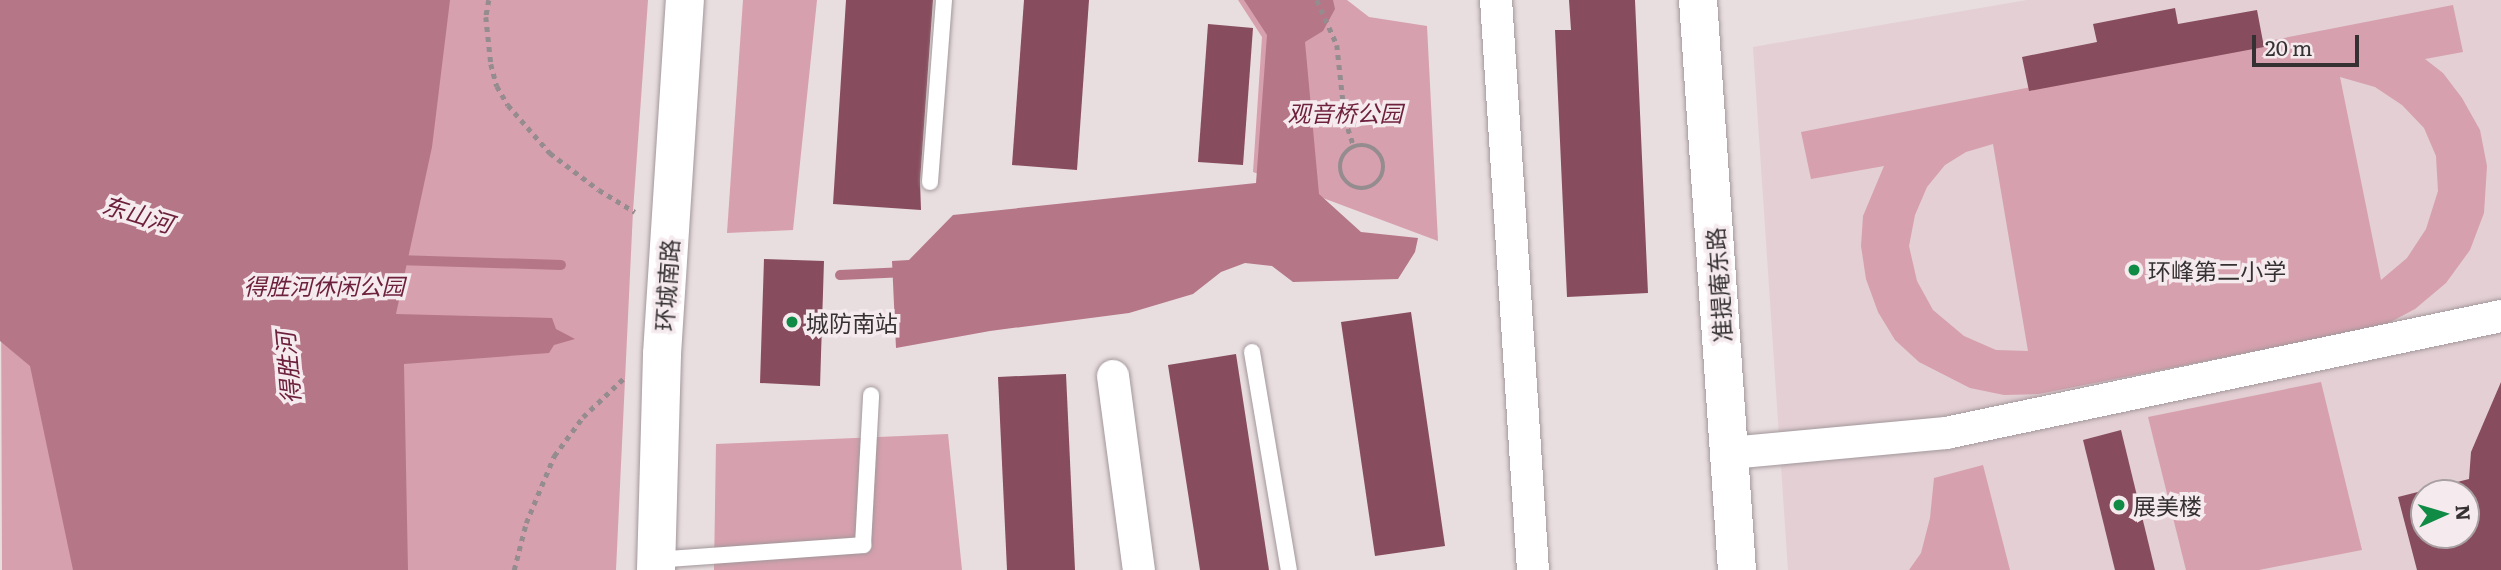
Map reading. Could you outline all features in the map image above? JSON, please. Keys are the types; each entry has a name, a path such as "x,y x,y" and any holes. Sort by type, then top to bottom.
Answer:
{"main road":[{"name":"环城南路","path":"656,565 662,354 685,0"},
{"name":"准提庵东路","path":"1698,0 1737,570"}],"street":[{"path":"1496,0 1533,570"},
{"path":"1730,453 1946,433 2501,316"},
{"path":"1113,376 1139,570"}],"lane":[{"path":"930,182 944,0"},
{"path":"1252,352 1289,570"},
{"path":"656,565 863,545 871,395"}],"path":[{"path":"489,0 486,18 491,64 497,86 508,105 550,153 599,190 633,211"},
{"path":"1317,0 1337,45 1345,119 1354,146"},
{"path":"1354,146 1373,148 1384,164 1378,182 1370,187 1351,186 1340,170 1346,152 1354,146"},
{"path":"514,570 526,523 554,456 583,417 628,376"}],"shaded area":[{"name":"环峰第二小学","path":"2027,0 2501,0 2501,570 1788,570 1753,47"}],"green space":[{"name":"得胜河休闲公园","path":"0,0 648,0 633,211 616,570 2,570"},
{"path":"743,0 817,0 793,230 727,233"},
{"name":"观音桥公园","path":"1238,0 1347,0 1369,17 1427,26 1438,241 1253,172 1262,37"},
{"path":"2453,5 2463,52 2425,59 2443,73 2462,98 2480,130 2487,166 2484,213 2470,250 2446,283 2415,309 2383,326 2039,394 2004,395 1970,388 1919,362 1895,340 1878,312 1866,279 1861,246 1863,216 1884,166 1811,179 1801,132","holes":["2340,77 2375,87 2402,105 2424,128 2436,156 2438,191 2426,229 2407,258 2381,280","1993,144 2028,351 1996,350 1964,336 1933,310 1917,281 1909,246 1915,215 1927,187 1945,165 1966,152"]},
{"path":"2321,382 2362,550 2259,570 2186,570 2148,417"},
{"path":"948,434 962,570 714,570 716,444"},
{"path":"1983,465 2010,570 1909,570 1921,553 1930,518 1934,478"}],"water":[{"name":"得胜河休闲公园","path":"0,0 450,0 432,147 396,314 552,318 556,329 575,339 554,345 549,353 404,364 408,570 73,570 30,366 0,341"},
{"path":"1244,0 1333,0 1335,9 1323,31 1305,42 1319,194 1361,232 1418,238 1415,252 1398,279 1293,282 1272,266 1245,263 1221,272 1193,294 1129,313 990,331 896,348 892,261 909,260 953,215 1256,183 1267,35"}],"building":[{"path":"846,0 933,0 920,181 921,210 833,204"},
{"path":"1024,0 1089,0 1077,170 1012,165"},
{"path":"1569,0 1635,0 1648,293 1567,297 1555,30 1571,30"},
{"path":"2175,8 2178,24 2257,10 2264,47 2029,91 2022,57 2097,42 2093,24"},
{"path":"1208,24 1253,28 1243,165 1198,162"},
{"name":"城防南站","path":"764,259 824,261 820,386 760,383"},
{"path":"1411,312 1445,546 1375,556 1341,322"},
{"path":"1236,354 1269,570 1200,570 1168,365"},
{"path":"1066,374 1075,570 1007,570 998,377"},
{"path":"2501,382 2501,570 2417,570 2412,549 2480,549 2480,479 2469,479 2471,452"},
{"name":"展美楼","path":"2121,430 2155,570 2115,570 2083,440"},
{"path":"2410,494 2410,543 2398,497"}],"waterway":[{"path":"396,260 561,265"},
{"path":"840,275 906,272"}],"place":[{"name":"环峰第二小学","path":"2134,270"},
{"name":"城防南站","path":"792,322"},
{"name":"展美楼","path":"2119,505"}],"water label":[{"name":"东山河","path":"138,213"},
{"name":"得胜河","path":"287,368"}]}
